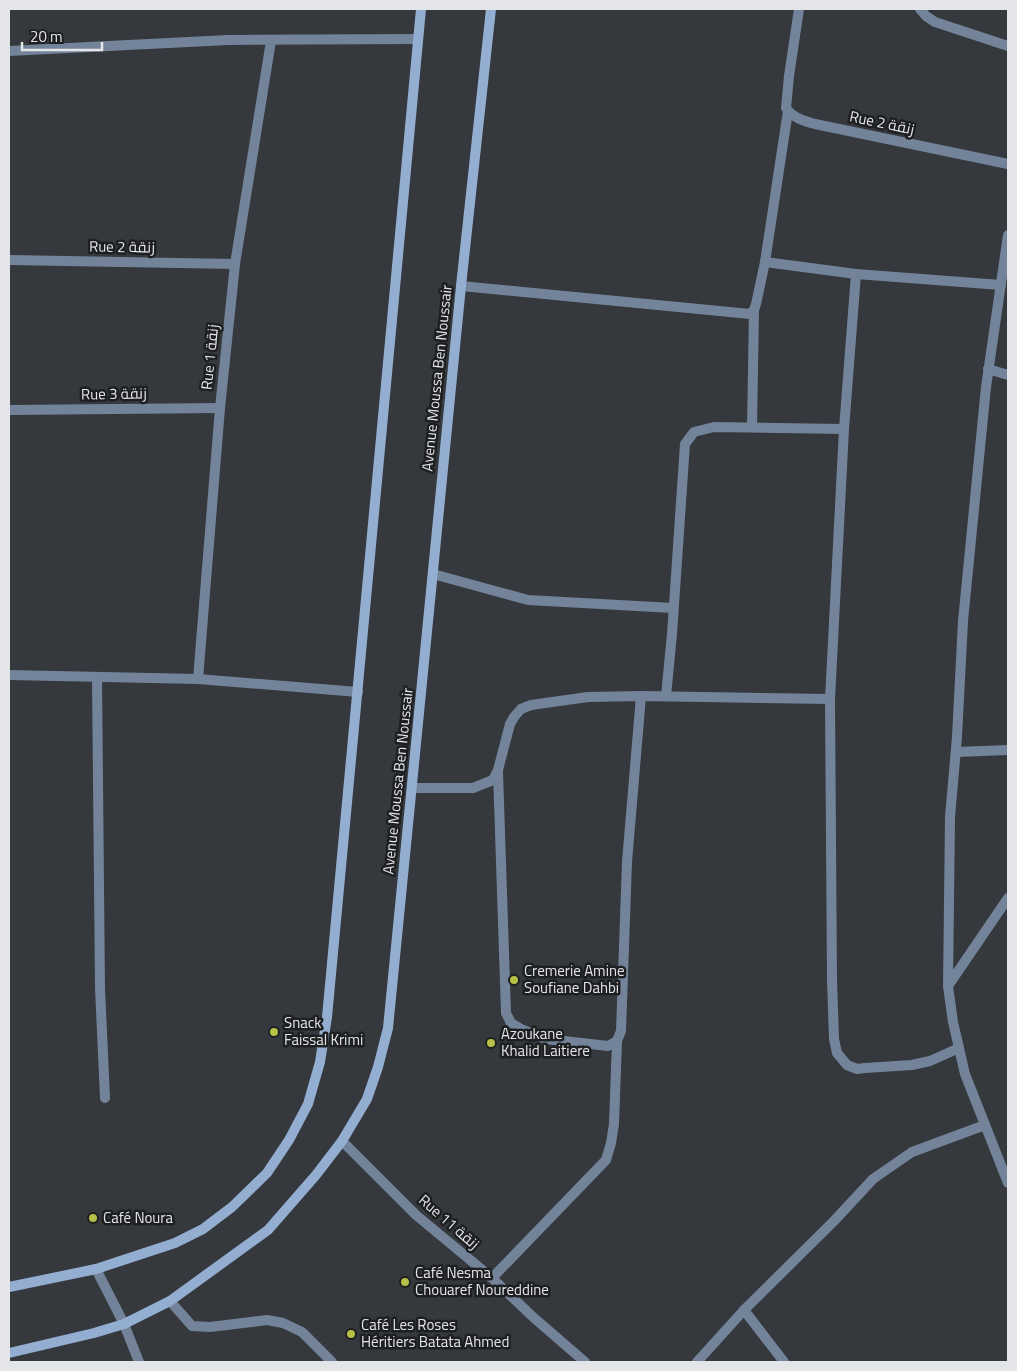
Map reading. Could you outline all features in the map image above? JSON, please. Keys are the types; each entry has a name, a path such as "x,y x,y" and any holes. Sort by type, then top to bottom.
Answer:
{"street":[{"path":"9,1287 96,1269 175,1243 204,1229 232,1208 267,1173 289,1140 308,1104 320,1062 327,1017 421,9"},
{"name":"Avenue Moussa Ben Noussair","path":"9,1353 124,1324 170,1301 268,1230 342,1141 367,1098 378,1067 388,1028 461,286 491,9"},
{"path":"752,427 754,310 765,262 788,111 786,103 799,9"},
{"path":"920,9 935,22 1008,46"},
{"path":"9,51 228,40 418,39"},
{"name":"Rue 1 زنقة","path":"198,679 220,408 235,264 271,40"},
{"name":"Rue 2 زنقة","path":"788,111 803,121 815,124 1008,164"},
{"path":"1008,235 988,369 963,620 956,752 950,817 948,986 953,1022 965,1074 1008,1183"},
{"name":"Rue 2 زنقة","path":"9,260 235,264"},
{"path":"765,262 856,274 1001,284"},
{"path":"856,274 844,429 830,699 834,1039 837,1053 847,1065 857,1069 930,1062 959,1048"},
{"path":"461,286 750,314 754,310"},
{"path":"988,369 1008,375"},
{"name":"Rue 3 زنقة","path":"9,410 220,408"},
{"path":"666,696 685,444 694,432 714,427 844,429"},
{"path":"433,574 528,600 673,608"},
{"path":"9,675 198,679 358,692"},
{"path":"97,677 100,988 104,1098"},
{"path":"492,1278 606,1160 612,1143 617,1041 621,1031 627,862 641,696"},
{"path":"412,788 473,788 493,780 498,770 510,724 514,716 531,705 588,697 666,696 830,699"},
{"path":"956,752 1008,750"},
{"path":"498,770 506,1013 511,1023 546,1039 608,1046 617,1041"},
{"path":"948,986 1008,898"},
{"path":"697,1362 744,1310 834,1221 873,1179 912,1152 985,1125"},
{"name":"Rue 11 زنقة","path":"342,1141 416,1215 492,1278 585,1362"},
{"path":"96,1269 124,1324 139,1362"},
{"path":"170,1301 192,1326 210,1327 267,1320 283,1322 302,1332 332,1362"},
{"path":"744,1310 784,1362"}],"place":[{"name":"Cremerie Amine Soufiane Dahbi","path":"514,980"},
{"name":"Snack Faissal Krimi","path":"274,1032"},
{"name":"Azoukane Khalid Laitiere","path":"491,1043"},
{"name":"Café Noura","path":"93,1218"},
{"name":"Café Nesma Chouaref Noureddine","path":"405,1282"},
{"name":"Café Les Roses Héritiers Batata Ahmed","path":"351,1334"}]}
